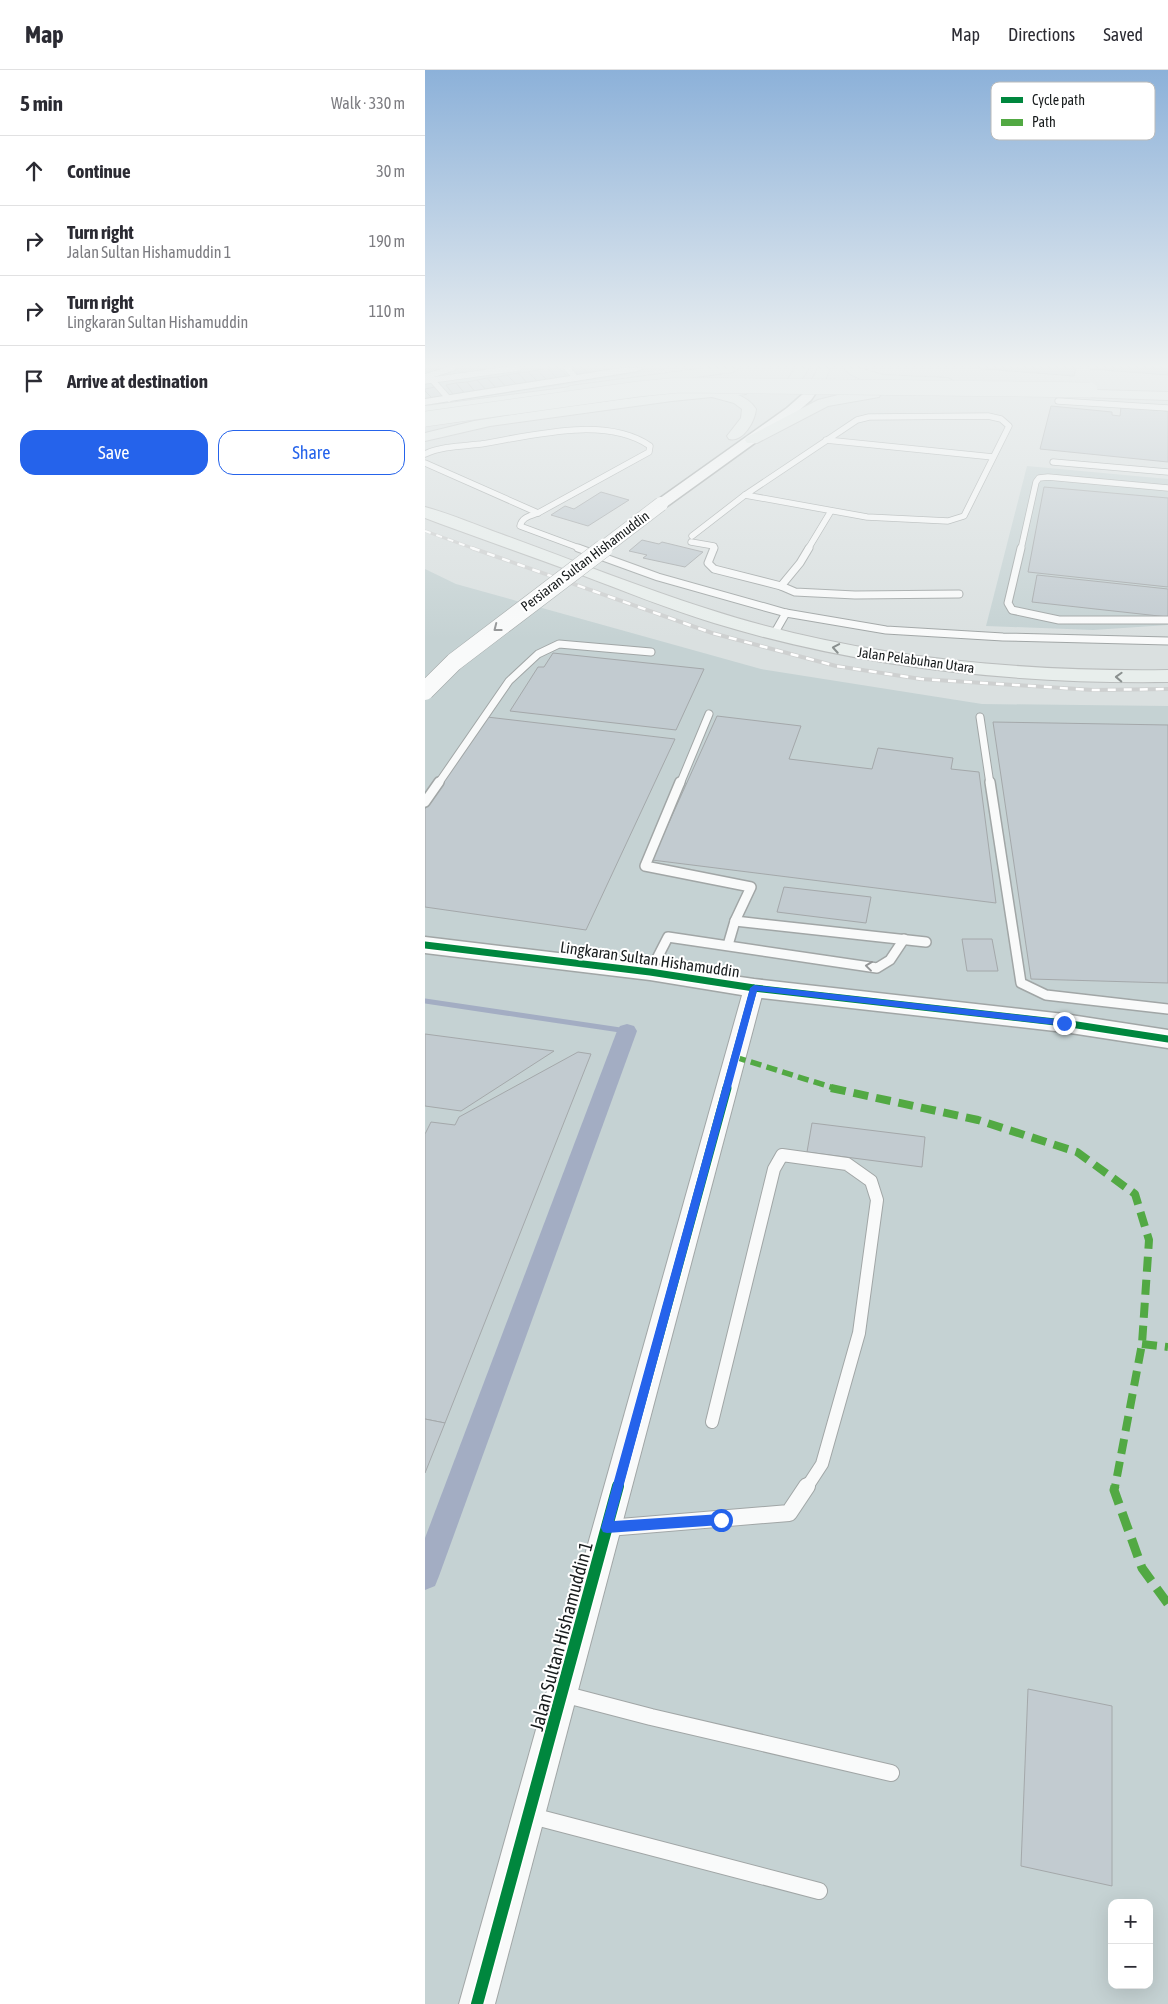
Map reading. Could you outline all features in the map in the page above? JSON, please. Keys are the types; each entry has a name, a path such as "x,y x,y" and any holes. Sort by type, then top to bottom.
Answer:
{"main road":[{"path":"425,512 670,602"},
{"path":"425,523 520,557 670,602"},
{"name":"Jalan Pelabuhan Utara","path":"670,602 774,634 901,659 993,671 1128,677 1168,676"}],"street":[{"name":"Persiaran Sultan Hishamuddin","path":"425,690 454,662 656,503 708,458"},
{"name":"Persiaran Sultan Hishamuddin","path":"425,669 442,653 493,614 724,458"},
{"name":"Lingkaran Sultan Hishamuddin","path":"425,944 651,972 754,988 1064,1023 1168,1040"},
{"name":"Jalan Sultan Hishamuddin 1","path":"477,2004 754,988"}],"lane":[{"path":"638,458 538,513 524,518 520,522 520,526 658,576 786,613 886,630 1003,637 1168,642"},
{"path":"799,458 745,495 692,539 714,546 708,563 714,570 781,586 795,592 855,596 959,594"},
{"path":"745,495 867,517 948,521 964,516 992,458"},
{"path":"1053,462 1168,472"},
{"path":"425,463 538,513"},
{"path":"1091,480 1092,465"},
{"path":"1168,488 1091,480 1039,478 1036,482 1008,603 1012,610 1059,620 1168,620"},
{"path":"781,586 800,563 831,510"},
{"path":"774,634 786,613"},
{"path":"425,802 509,681 538,654 559,644 651,652"},
{"path":"709,714 645,866 751,887 735,921 728,945"},
{"path":"980,717 1021,982 1046,995 1168,1009"},
{"path":"735,921 926,942"},
{"path":"651,972 668,937 877,968 892,959 904,939"},
{"path":"607,1528 789,1513 822,1464 859,1333 877,1200 871,1181 847,1164 782,1155 774,1168 711,1422"},
{"path":"562,1693 651,1717 891,1773"},
{"path":"529,1816 819,1891"}],"shaded area":[{"path":"1027,466 1168,479 1168,625 1093,630 986,626"},
{"path":"425,569 456,584 761,669 982,704 1168,706 1168,2004 425,2004"}],"building":[{"path":"1131,458 1168,458 1168,462"},
{"path":"1044,487 1168,498 1168,587 1028,572"},
{"path":"601,492 629,500 588,526 551,515 565,506 574,509"},
{"path":"642,540 659,544 662,542 703,552 685,567 643,558 647,555 629,551"},
{"path":"1037,575 1168,589 1168,617 1032,602"},
{"path":"553,653 704,669 676,730 510,711 538,667 544,667"},
{"path":"717,716 801,726 789,759 872,769 878,748 953,758 951,769 979,772 996,903 652,860"},
{"path":"487,717 675,739 586,930 425,907 425,809"},
{"path":"993,722 1168,725 1168,983 1031,979"},
{"path":"784,887 871,897 866,923 777,912"},
{"path":"962,939 992,939 998,971 967,971"},
{"path":"425,1034 554,1051 461,1111 425,1106"},
{"path":"578,1052 591,1054 445,1423 425,1419 425,1134 431,1122 455,1125 459,1117"},
{"path":"812,1123 925,1137 922,1167 807,1152"},
{"path":"425,1419 445,1423 425,1473"},
{"path":"1028,1689 1112,1706 1112,1886 1021,1866"}],"waterway":[{"path":"425,1001 627,1031"},
{"path":"425,1576 627,1031"}],"railway":[{"path":"425,531 475,549"},
{"path":"472,548 712,633 836,666 921,679 1093,690 1168,689"}],"marked path":[{"path":"735,1057 823,1086 978,1120 1077,1152 1135,1194 1149,1240 1142,1344 1114,1490 1142,1568 1168,1604"},
{"path":"1142,1344 1168,1347"}],"cycle path":[{"path":"425,945 650,972 754,988 1064,1023 1168,1039"},
{"path":"477,2004 754,988"}],"route":[{"path":"721,1520 607,1528 754,988 1064,1023"}]}
